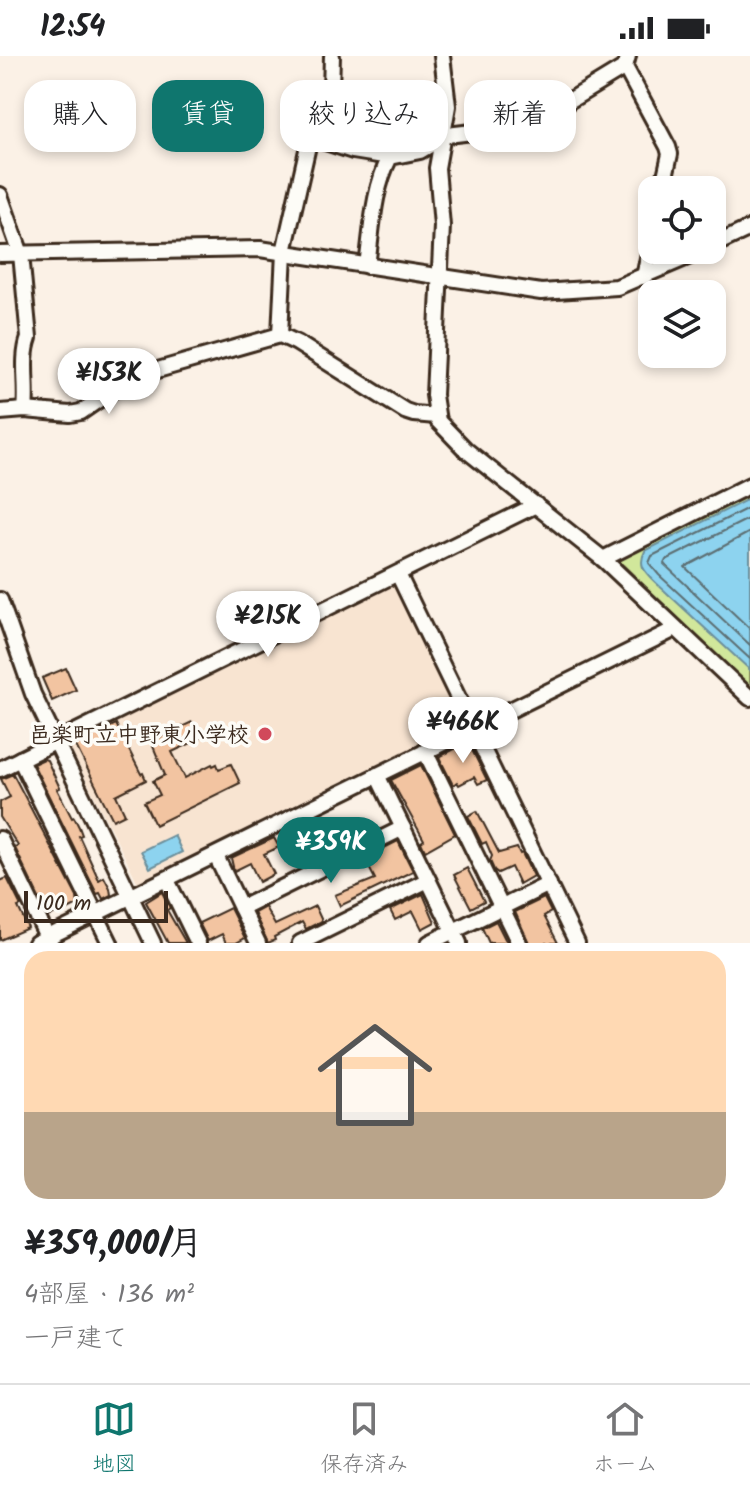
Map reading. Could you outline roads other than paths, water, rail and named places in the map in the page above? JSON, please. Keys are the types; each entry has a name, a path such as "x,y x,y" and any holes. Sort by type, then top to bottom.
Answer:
{"street":[{"path":"331,80 332,56"},
{"path":"442,56 445,80"},
{"path":"448,135 541,124 626,62 668,147 670,154 665,176"},
{"path":"280,335 284,252 307,152"},
{"path":"359,152 390,157 415,152"},
{"path":"439,152 437,168 442,226 434,395 436,416 443,428 466,450 603,559 750,698"},
{"path":"367,266 377,192 390,157"},
{"path":"0,195 21,254 29,338 25,348 25,410"},
{"path":"726,239 750,228"},
{"path":"0,254 244,248 541,292 617,287 673,264"},
{"path":"644,277 647,264"},
{"path":"0,412 81,412 120,385 147,373 280,335 405,411 436,416"},
{"path":"603,559 750,485"},
{"path":"0,769 536,505"},
{"path":"398,574 577,943"},
{"path":"0,600 26,677 153,943"},
{"path":"0,839 44,941 669,632 673,627"},
{"path":"425,751 519,943"},
{"path":"20,759 110,943"},
{"path":"377,775 456,937"},
{"path":"241,908 403,828"},
{"path":"216,856 258,943"},
{"path":"167,880 198,943"},
{"path":"300,943 428,880"},
{"path":"429,943 456,937 501,908 549,884"}],"water":[{"path":"750,498 750,670 650,577 643,568 642,560 645,551"},
{"path":"174,835 182,852 150,868 141,851"}],"place":[{"name":"邑楽町立中野東小学校","path":"265,734"}]}
